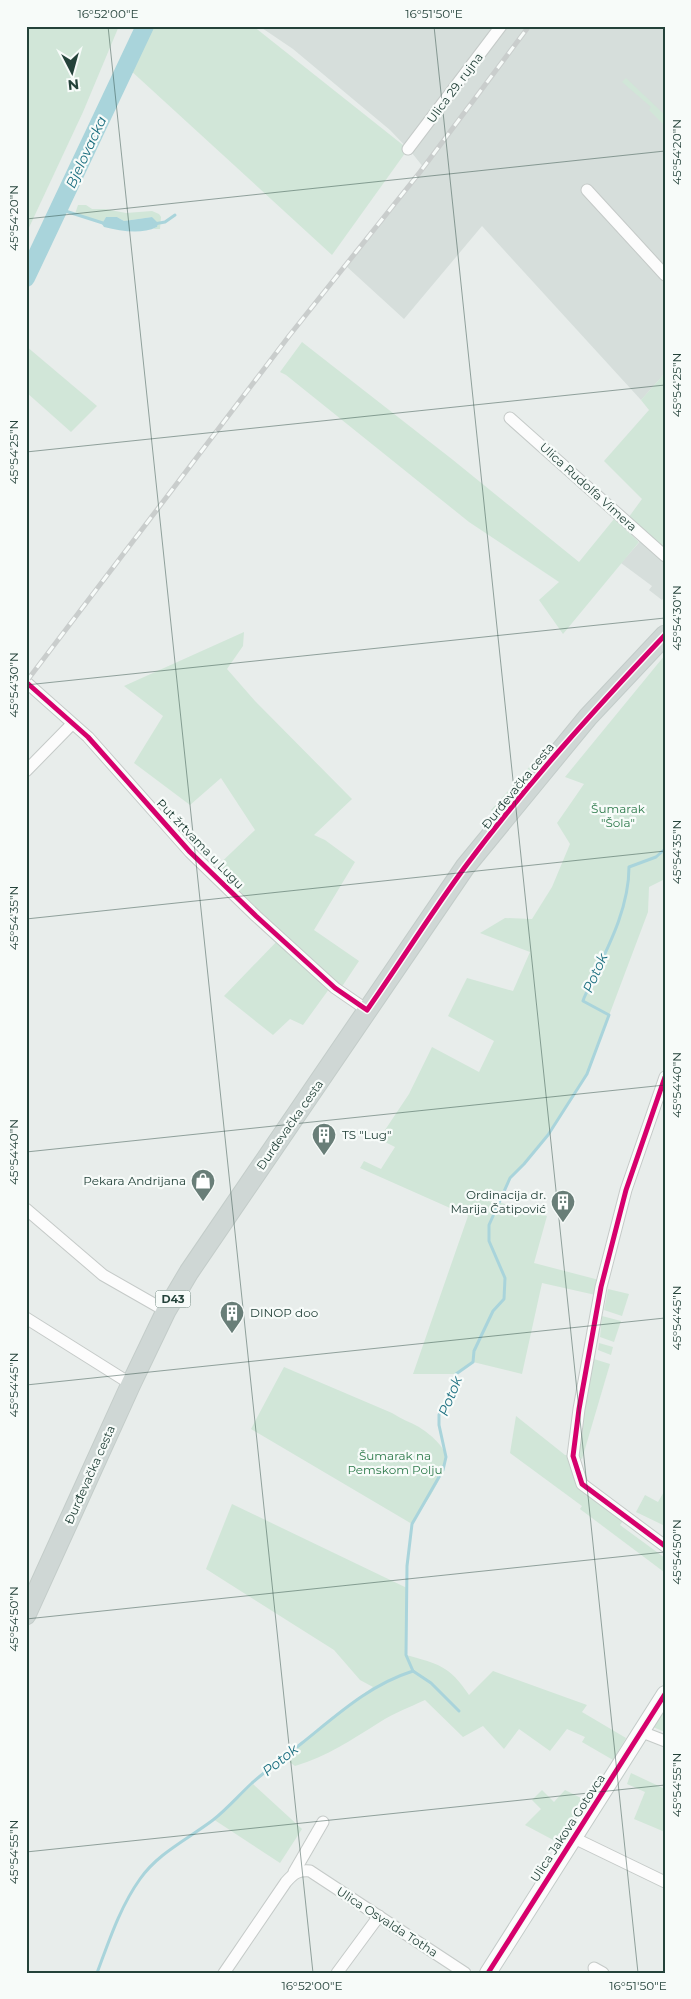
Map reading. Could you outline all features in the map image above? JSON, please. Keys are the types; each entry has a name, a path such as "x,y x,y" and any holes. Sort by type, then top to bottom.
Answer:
{"main road":[{"name":"Đurđevačka cesta","path":"26,1615 166,1310 221,1224 444,896 488,838 588,717 665,635"}],"street":[{"name":"Ulica 29. rujna","path":"408,149 501,26"},
{"path":"587,190 665,275"},
{"name":"Ulica Rudolfa Vimera","path":"510,418 665,556"},
{"name":"Put žrtvama u Lugu","path":"26,682 88,737 190,852 335,988 367,1010"},
{"path":"26,771 72,724"},
{"path":"665,1077 661,1098 624,1198 601,1286 579,1409 573,1456 582,1484 665,1546"},
{"path":"26,1209 103,1274 166,1310"},
{"path":"26,1318 131,1384"},
{"name":"Ulica Jakova Gotovca","path":"488,1973 665,1694"},
{"path":"642,1732 665,1741"},
{"path":"224,1973 294,1872 323,1822"},
{"path":"574,1838 665,1882"},
{"name":"Ulica Osvalda Totha","path":"294,1872 310,1871 465,1973"},
{"path":"337,1973 379,1916"}],"shaded area":[{"path":"259,26 665,26 665,373 641,400 482,226 404,319 346,266 424,168 390,130 293,49"},
{"path":"644,537 665,556 665,596 662,600 649,590 652,586 621,563"}],"green space":[{"path":"26,26 119,26 83,112 26,234"},
{"path":"151,26 253,26 408,149 332,255 129,69"},
{"path":"626,78 665,115 665,126 649,110 651,107 622,82"},
{"path":"78,205 86,205 92,209 105,209 126,213 152,211 161,217 160,229 153,229 157,227 152,217 124,221 117,217 106,217 103,223 75,214"},
{"path":"302,342 453,460 579,562 614,519 639,542 563,634 539,600 559,582 469,522 280,372"},
{"path":"26,346 97,406 71,432 26,392"},
{"path":"665,373 665,544 659,550 626,521 642,499 604,461 649,410 641,400"},
{"path":"244,632 243,646 227,669 255,701 352,799 314,835 325,840 355,862 314,930 359,961 341,988 332,985 303,1025 290,1019 273,1035 224,996 280,938 211,872 255,830 221,778 190,805 134,763 163,716 124,686"},
{"name":"Šumarak \"Šola\"","path":"665,655 665,879 649,887 648,912 587,1074 548,1135 510,1178 498,1202 547,1216 534,1263 603,1281 600,1296 542,1283 522,1374 473,1362 456,1374 413,1374 468,1216 360,1168 364,1161 381,1169 395,1147 379,1139 409,1094 432,1047 479,1072 494,1041 448,1016 467,978 513,991 530,952 480,933 505,918 532,919 552,887 570,844 557,823 584,784 565,777"},
{"path":"557,744 495,814 491,810 548,746"},
{"path":"608,1289 629,1294 622,1316 604,1310"},
{"path":"602,1316 621,1321 614,1342 600,1337"},
{"path":"599,1343 613,1347 611,1355 598,1350"},
{"path":"594,1359 610,1364 582,1459 577,1457 583,1413"},
{"name":"Šumarak na Pemskom Polju","path":"284,1367 392,1413 419,1427 438,1443 445,1455 443,1471 439,1481 412,1524 251,1429"},
{"path":"516,1416 565,1455 573,1456 582,1484 626,1517 620,1525 665,1558 664,1572 580,1509 582,1506 510,1453"},
{"path":"665,1490 665,1526 636,1512 645,1495 658,1502"},
{"path":"232,1504 407,1588 406,1655 442,1667 455,1677 469,1695 493,1671 587,1705 582,1712 626,1738 613,1760 582,1742 585,1737 567,1729 550,1751 519,1729 504,1749 483,1726 463,1737 425,1700 391,1716 329,1752 295,1766 284,1758 343,1709 373,1687 360,1680 334,1650 206,1569"},
{"path":"665,1704 665,1732 653,1727"},
{"path":"631,1773 665,1789 665,1832 634,1819 645,1792 627,1784"},
{"path":"253,1784 302,1829 280,1863 213,1819"},
{"path":"542,1790 554,1802 565,1790 585,1800 557,1842 525,1825 541,1809 532,1800"}],"water":[{"path":"106,217 117,217 124,221 152,217 158,223 157,227 144,231 124,231 104,227 102,224"}],"waterway":[{"name":"Bjelovacka","path":"26,278 145,26"},
{"path":"59,209 106,224"},
{"path":"154,224 165,222 175,215"},
{"name":"Potok","path":"97,1973 127,1901 140,1879 155,1861 213,1820 258,1778 354,1702 382,1684 413,1671 406,1655 407,1566 412,1524 443,1470 446,1457 439,1425 439,1415 450,1393 456,1374 473,1362 474,1351 493,1311 504,1299 505,1278 489,1241 489,1225 510,1178 548,1135 587,1074 609,1015 583,1001 620,918 625,901 629,867 656,857 665,849"},
{"path":"413,1671 431,1683 459,1711"}],"railway":[{"path":"26,682 289,336 420,172 529,26"}],"cycle path":[{"path":"26,682 88,737 190,852 256,916 335,988 367,1010 440,902 488,837 562,748 665,635"},
{"path":"665,1077 626,1190 601,1287 579,1409 573,1456 582,1484 665,1546"},
{"path":"488,1973 665,1694"}],"place":[{"name":"TS \"Lug\"","path":"324,1156"},
{"name":"Pekara Andrijana","path":"203,1202"},
{"name":"Ordinacija dr. Marija Čatipović","path":"563,1223"},
{"name":"DINOP doo","path":"232,1334"}]}
